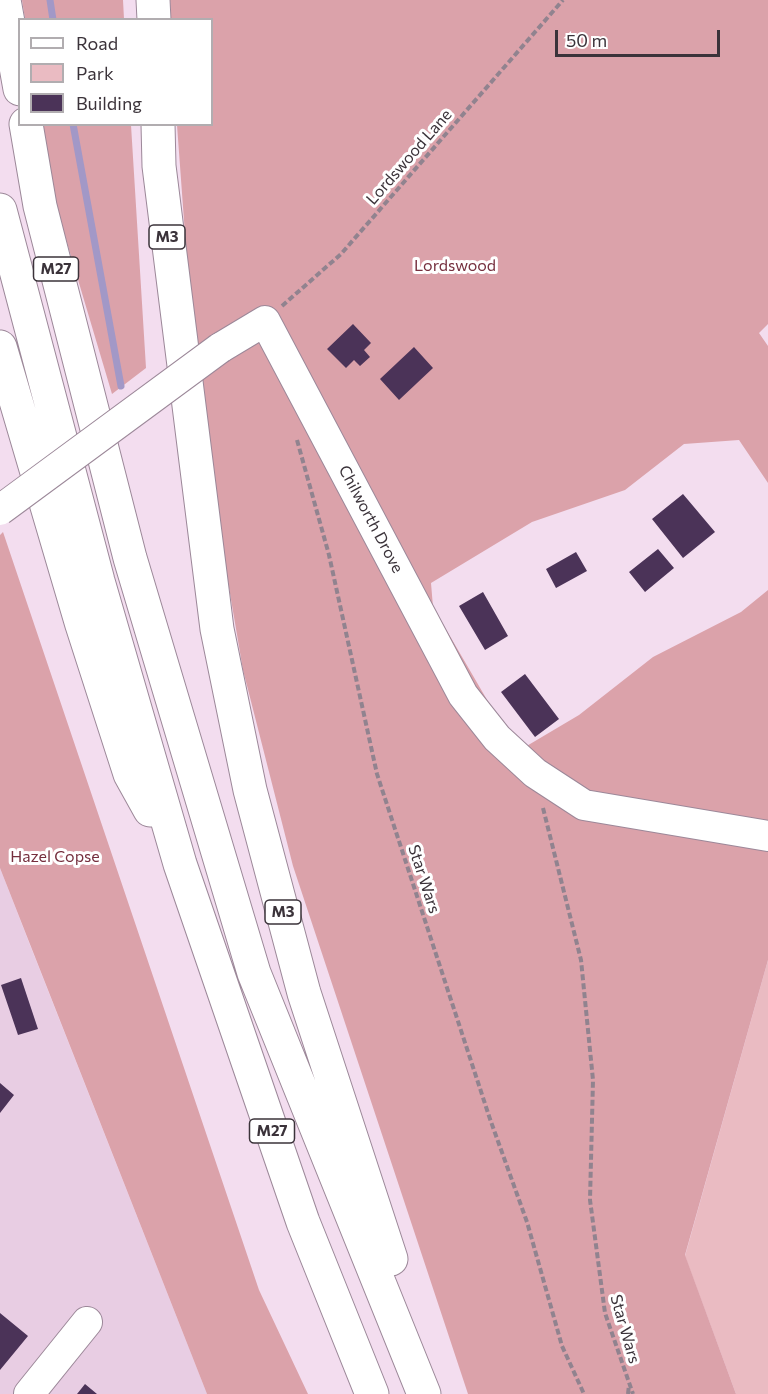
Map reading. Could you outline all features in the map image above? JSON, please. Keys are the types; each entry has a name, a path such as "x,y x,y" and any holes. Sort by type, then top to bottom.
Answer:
{"highway":[{"path":"4,0 18,78"},
{"path":"153,0 154,18"},
{"name":"M27","path":"26,126 40,206 130,558 254,973 424,1394"},
{"name":"M3","path":"158,126 159,166 217,629 250,790 304,993 387,1247 444,1394"},
{"name":"M27","path":"0,210 95,570 180,864 303,1222 372,1394"},
{"path":"0,347 75,603 130,774 180,864"}],"street":[{"path":"0,510 220,348 265,321"},
{"name":"Chilworth Drove","path":"265,321 463,695 497,738 534,773 584,805 768,836"},
{"path":"29,1394 87,1322"}],"path":[{"name":"Lordswood Lane","path":"265,321 341,255 563,0"},
{"name":"Star Wars","path":"294,429 329,555 377,774 486,1108 527,1222 562,1346 584,1394"},
{"name":"Star Wars","path":"534,773 581,960 593,1080 590,1200 605,1313 633,1394"},
{"path":"628,1394 629,1385"}],"shaded area":[{"path":"0,868 28,940 207,1394 0,1394"}],"green space":[{"path":"22,0 123,0 124,18 25,18"},
{"name":"Lordswood","path":"170,0 768,0 768,324 759,333 768,346 768,483 739,440 684,444 625,490 532,522 431,583 433,607 504,729 525,747 579,715 653,657 741,612 768,590 768,960 685,1255 736,1394 468,1394 293,866 243,670 207,458 193,343 177,126 213,126 213,18 171,18"},
{"path":"42,126 131,126 146,368 112,394 54,199"},
{"name":"Hazel Copse","path":"3,532 259,1290 308,1394 207,1394 0,868 0,535"},
{"path":"768,960 768,1394 736,1394 685,1256"}],"building":[{"path":"353,324 371,343 364,350 370,357 360,366 354,360 346,368 327,349"},
{"path":"414,347 433,368 399,400 380,379"},
{"path":"683,494 715,532 683,558 652,519"},
{"path":"658,549 674,568 645,592 629,572"},
{"path":"576,552 587,571 556,588 546,569"},
{"path":"483,592 508,636 485,650 459,606"},
{"path":"525,674 559,719 535,737 501,692"},
{"path":"21,978 38,1029 18,1035 1,985"},
{"path":"0,1083 14,1095 0,1113"},
{"path":"0,1313 28,1336 0,1370"},
{"path":"85,1384 97,1394 77,1394"}],"waterway":[{"path":"50,0 53,18"},
{"path":"73,126 121,386"}]}
